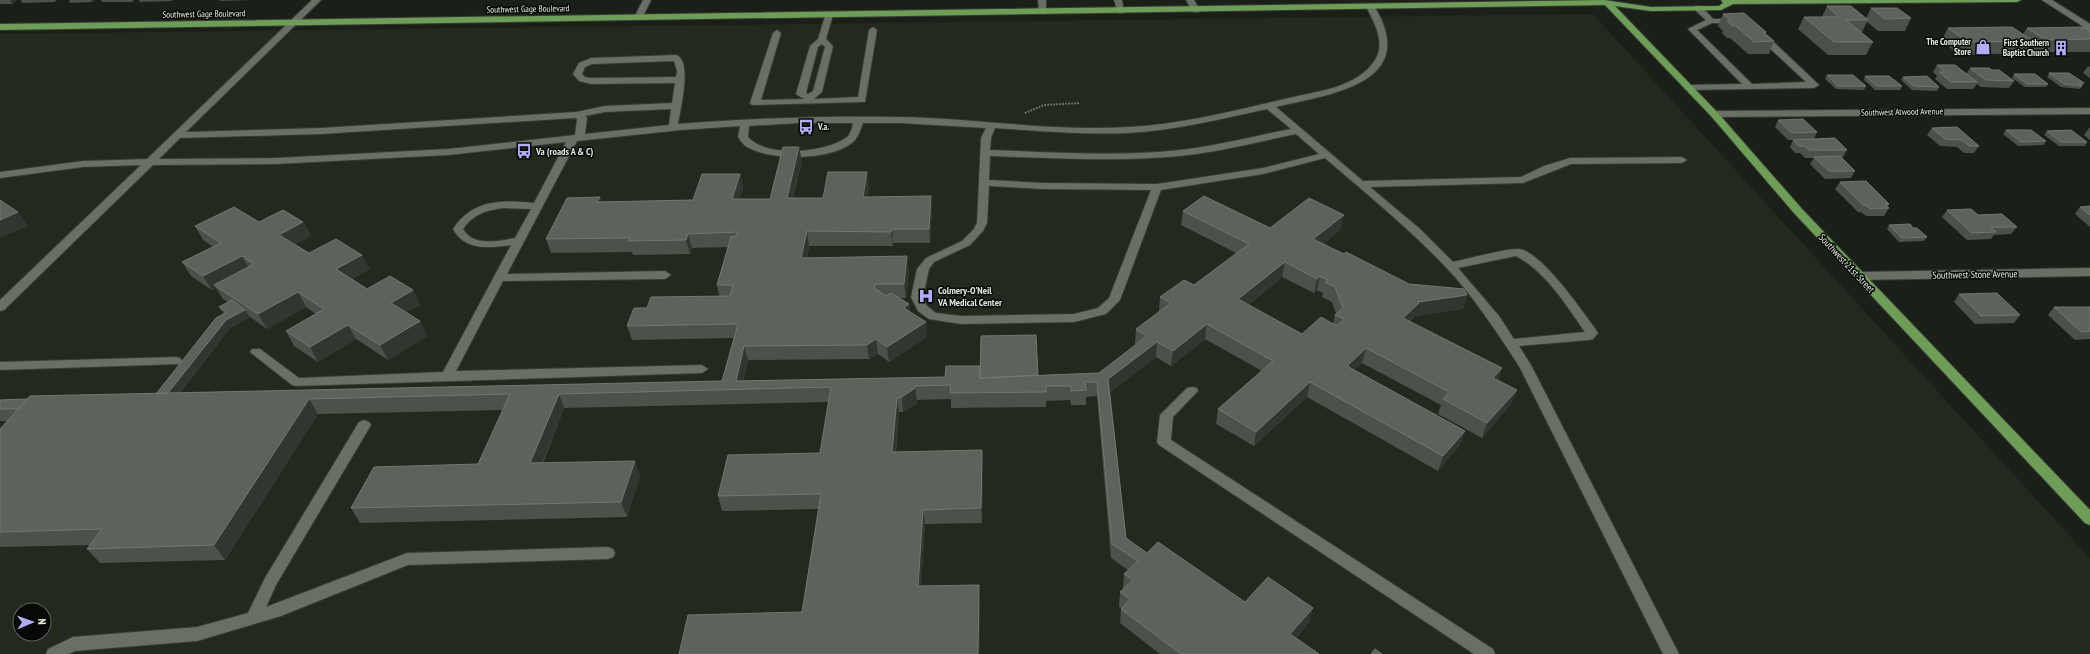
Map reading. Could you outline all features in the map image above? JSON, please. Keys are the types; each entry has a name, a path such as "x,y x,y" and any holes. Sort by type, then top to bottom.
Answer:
{"main road":[{"name":"Southwest Gage Boulevard","path":"0,27 1196,10 1370,6 1422,3 1625,0"},
{"name":"Southwest Gage Boulevard","path":"1722,0 1731,2 2017,0"},
{"name":"Southwest Gage Boulevard","path":"1606,1 1651,9 1720,8 1731,2"},
{"name":"Southwest 21st Street","path":"1606,1 1714,114 1798,210 1859,276 2090,519"}],"street":[{"path":"0,307 295,23 317,0"},
{"path":"638,18 647,0"},
{"path":"1042,0 1043,12"},
{"path":"1118,0 1121,11"},
{"path":"1190,0 1196,10"},
{"path":"2046,0 2088,26"},
{"path":"0,176 83,164 362,157 455,151 673,128 805,120 859,120 1082,130 1137,130 1198,122 1344,88 1361,79 1373,69 1382,55 1384,40 1379,24 1370,6"},
{"path":"1698,8 1711,21"},
{"path":"809,100 801,94 814,46 822,40 829,15"},
{"path":"1745,24 1740,21 1711,21 1692,29 1750,87"},
{"path":"776,33 755,103 809,100 862,100 873,30"},
{"path":"1689,88 1814,85 1756,32"},
{"path":"805,120 809,100 817,92 829,46 822,40"},
{"path":"673,128 680,80 681,71 679,62 676,58 666,57 590,61 582,65 577,74 582,79 591,81 680,80"},
{"path":"179,135 321,131 576,115 605,109 676,106"},
{"path":"1268,106 1416,231 1451,266 1482,302 1525,365 1672,654"},
{"name":"Southwest Atwood Avenue","path":"1714,114 2090,111"},
{"path":"447,376 538,206 576,139 582,118 576,115"},
{"path":"745,123 743,137 750,145 763,150 793,154 816,152 836,147 852,138 859,120"},
{"path":"992,125 986,138 987,153 982,223 978,231 966,243 930,260 923,269 916,297 922,308 933,316 961,320 1074,318 1102,311 1114,300 1157,187"},
{"path":"987,153 1105,156 1158,154 1212,148 1297,131"},
{"path":"985,183 1050,187 1157,187 1249,174 1325,155"},
{"path":"1360,184 1523,180 1548,168 1570,161 1682,160"},
{"path":"519,241 484,244 467,242 460,237 458,229 462,222 471,214 483,208 500,205 538,206"},
{"path":"1451,266 1518,252 1527,256 1564,295 1592,332 1589,336 1511,343"},
{"name":"Southwest Stone Avenue","path":"1859,276 2090,272"},
{"path":"499,278 665,275"},
{"path":"256,352 296,382 447,376 702,370"},
{"path":"0,366 176,361"},
{"path":"1192,391 1167,415 1164,442 1488,654"},
{"path":"253,618 270,582 364,425"},
{"path":"54,654 73,644 197,634 276,611 407,559 608,553"}],"path":[{"path":"1012,126 1017,119 1032,109 1052,104 1080,104"}],"shaded area":[{"name":"Colmery-O'Neil VA Medical Center","path":"1593,14 2090,558 2090,654 0,654 0,34"}],"building":[{"path":"1827,6 1851,6 1868,20 1846,20 1873,42 1834,42 1804,17 1839,17"},
{"path":"1871,8 1897,8 1911,18 1885,19"},
{"path":"1744,13 1774,41 1754,42 1736,26 1733,26 1727,21 1731,21 1723,14"},
{"path":"2012,27 2033,41 1968,42 1948,28"},
{"path":"2083,27 2090,31 2090,39 2046,40 2027,28"},
{"path":"1937,65 1955,65 1977,82 1951,82 1939,72 1945,72"},
{"path":"1970,68 1989,68 1992,70 1999,70 2014,81 1986,80"},
{"path":"2049,73 2069,73 2084,83 2079,83 2082,86 2064,84"},
{"path":"2014,74 2035,74 2048,84 2027,84"},
{"path":"1827,75 1853,75 1866,86 1838,86"},
{"path":"1865,76 1889,76 1902,86 1877,86"},
{"path":"1927,76 1939,87 1914,86 1903,77"},
{"path":"1803,119 1817,132 1792,133 1778,120"},
{"path":"1957,127 1979,146 1969,146 1962,140 1945,139 1932,128"},
{"path":"2006,130 2031,130 2046,141 2021,142"},
{"path":"2071,130 2087,142 2061,142 2047,131"},
{"path":"1835,138 1847,150 1809,150 1804,146 1799,146 1793,140"},
{"path":"783,147 799,147 787,198 823,198 828,172 867,172 863,197 931,196 929,229 892,229 891,232 807,231 801,258 907,256 904,284 875,284 874,288 886,296 891,293 909,304 904,308 926,322 887,347 876,339 867,345 744,346 736,381 945,377 946,366 980,366 980,378 1099,373 1147,336 1136,329 1171,303 1160,297 1184,280 1194,285 1249,244 1183,211 1204,196 1270,228 1309,198 1344,215 1313,239 1344,254 1346,252 1409,284 1464,289 1467,295 1418,302 1419,303 1403,318 1502,368 1493,378 1517,390 1487,423 1443,399 1449,392 1366,348 1347,366 1465,431 1443,456 1310,382 1256,432 1218,409 1273,361 1207,324 1173,351 1157,342 1108,379 1126,538 1147,553 1158,542 1245,602 1268,577 1313,608 1290,634 1319,654 1181,654 1121,609 1130,599 1120,592 1133,580 1124,574 1138,561 1112,544 1097,382 1085,382 1086,390 1071,391 1071,386 1046,386 1046,392 950,393 951,385 915,386 915,388 902,397 897,398 892,452 982,450 981,508 923,510 918,586 979,585 978,654 679,654 688,615 802,612 821,494 718,496 728,455 820,453 831,387 559,394 530,463 635,461 621,502 351,508 374,467 478,464 510,394 309,399 214,545 87,549 102,529 0,532 0,429 30,396 722,381 738,324 627,326 634,308 647,308 651,297 730,296 733,285 717,285 731,237 736,236 738,232 688,234 686,240 628,241 630,238 546,239 567,198 600,197 597,202 693,200 702,174 740,174 732,199 770,199","holes":["1285,262 1317,279 1320,276 1328,280 1325,282 1335,287 1343,308 1335,315 1344,319 1337,326 1321,317 1302,334 1238,299"]},
{"path":"1840,156 1855,171 1829,171 1814,157"},
{"path":"1866,181 1889,204 1885,204 1889,208 1870,209 1866,205 1863,205 1840,182"},
{"path":"0,200 18,212 0,220"},
{"path":"2090,206 2090,215 2080,207"},
{"path":"234,207 259,222 283,210 303,222 279,235 309,253 336,239 362,255 336,269 367,289 390,276 413,290 391,303 420,321 380,345 348,325 310,347 286,331 324,309 298,292 258,314 214,285 254,264 242,256 203,276 182,262 221,243 195,226"},
{"path":"1971,209 1978,215 2002,214 2017,227 1991,227 1996,232 1972,233 1947,210"},
{"path":"1910,224 1913,228 1917,228 1927,237 1902,238 1889,225"},
{"path":"1997,293 2020,315 1981,316 1959,294"},
{"path":"232,300 245,310 226,320 168,393 156,394 216,318 227,312 219,307"},
{"path":"2054,307 2090,307 2090,331 2081,332"},
{"path":"1036,335 1038,375 980,378 981,336"},
{"path":"27,399 19,409 0,409 0,400"},
{"path":"1375,649 1382,654 1371,654"}],"place":[{"name":"The Computer Store","path":"1983,47"},
{"name":"First Southern Baptist Church","path":"2061,48"},
{"name":"V.a.","path":"806,127"},
{"name":"Va (roads A & C)","path":"524,151"},
{"name":"Colmery-O'Neil VA Medical Center","path":"926,296"}]}
